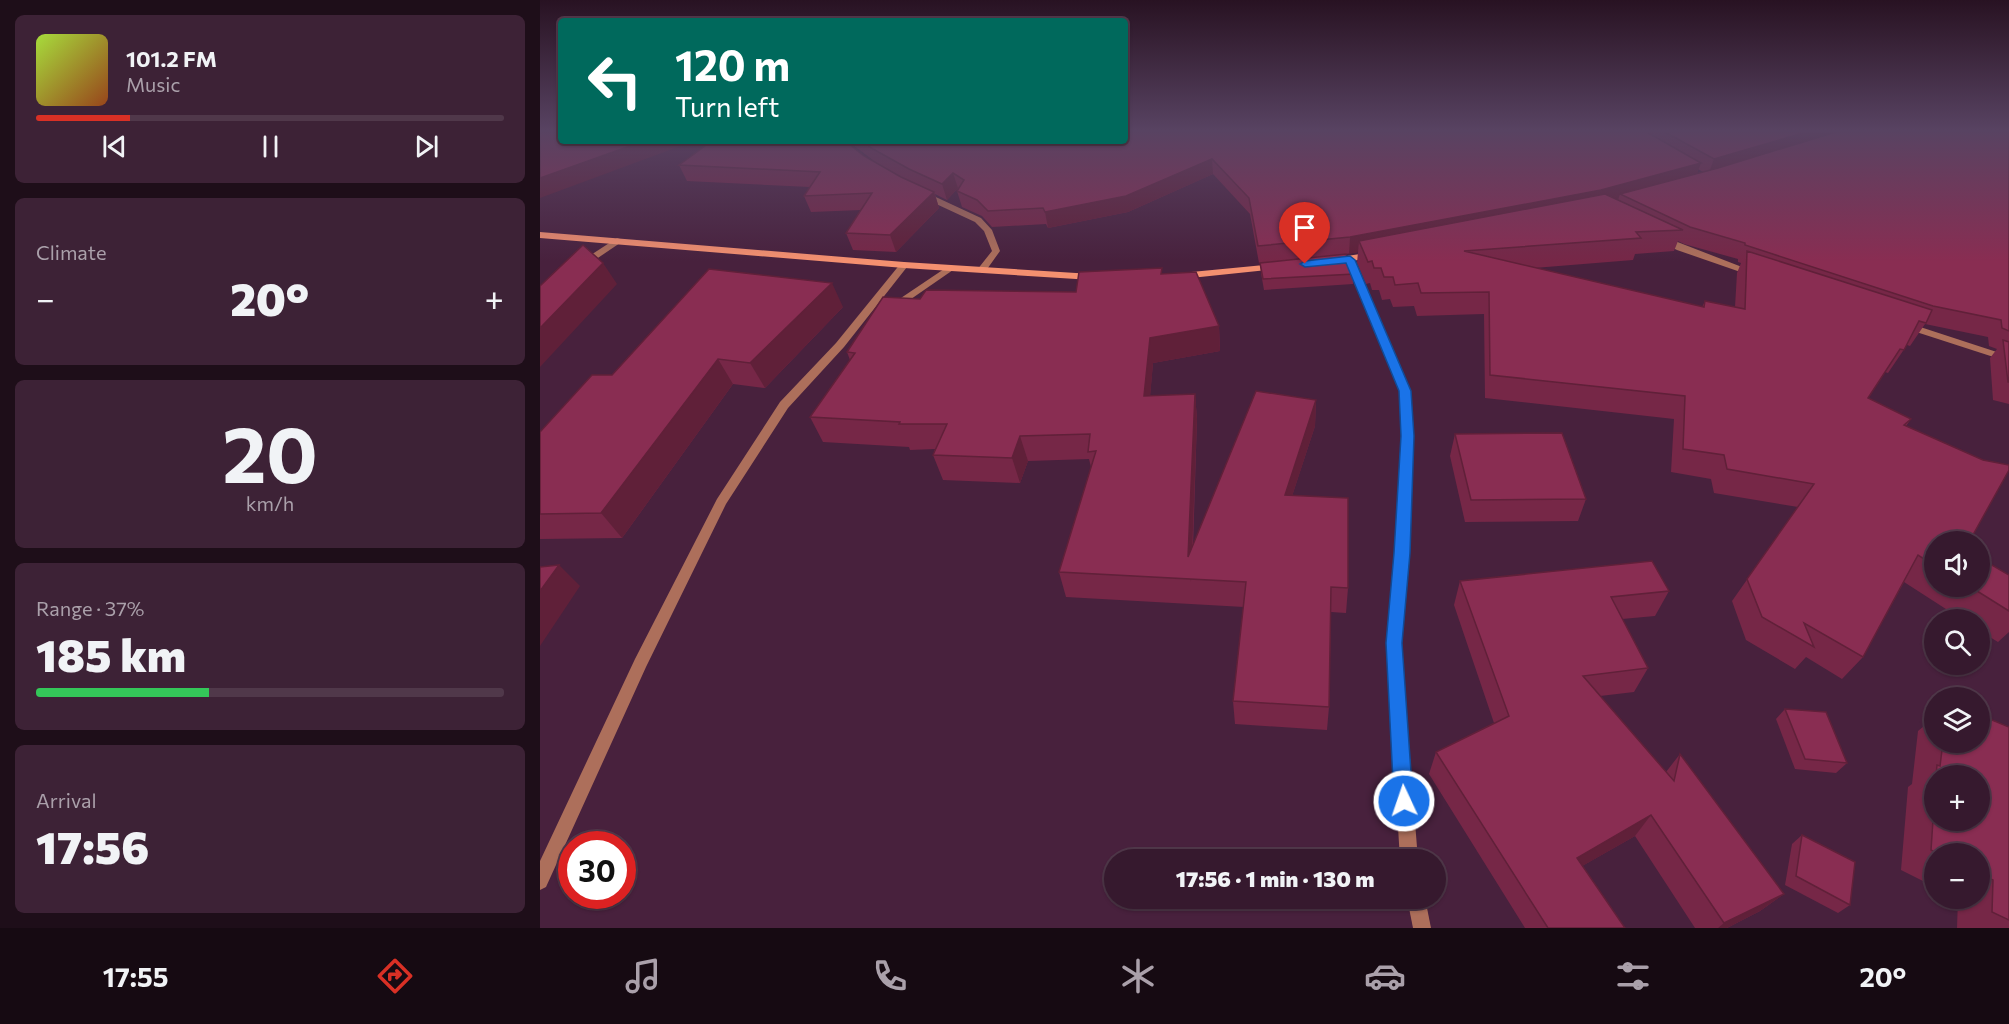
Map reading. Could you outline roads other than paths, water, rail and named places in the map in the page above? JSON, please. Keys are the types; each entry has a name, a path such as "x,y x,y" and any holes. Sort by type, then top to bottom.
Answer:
{"street":[{"path":"910,189 978,220 988,230 996,251 982,270"},
{"path":"1651,234 1680,249 1770,279"},
{"path":"540,235 904,265 1102,277"},
{"path":"578,267 617,241"},
{"path":"1326,262 1383,253"},
{"path":"1350,260 1405,391 1408,436 1402,553 1394,643 1408,849"},
{"path":"540,881 640,664 722,502 784,405 840,345 904,265"},
{"path":"1172,276 1290,266"},
{"path":"886,313 950,268"},
{"path":"840,345 877,319"},
{"path":"1902,324 2009,359"},
{"path":"1418,909 1422,928"}]}
